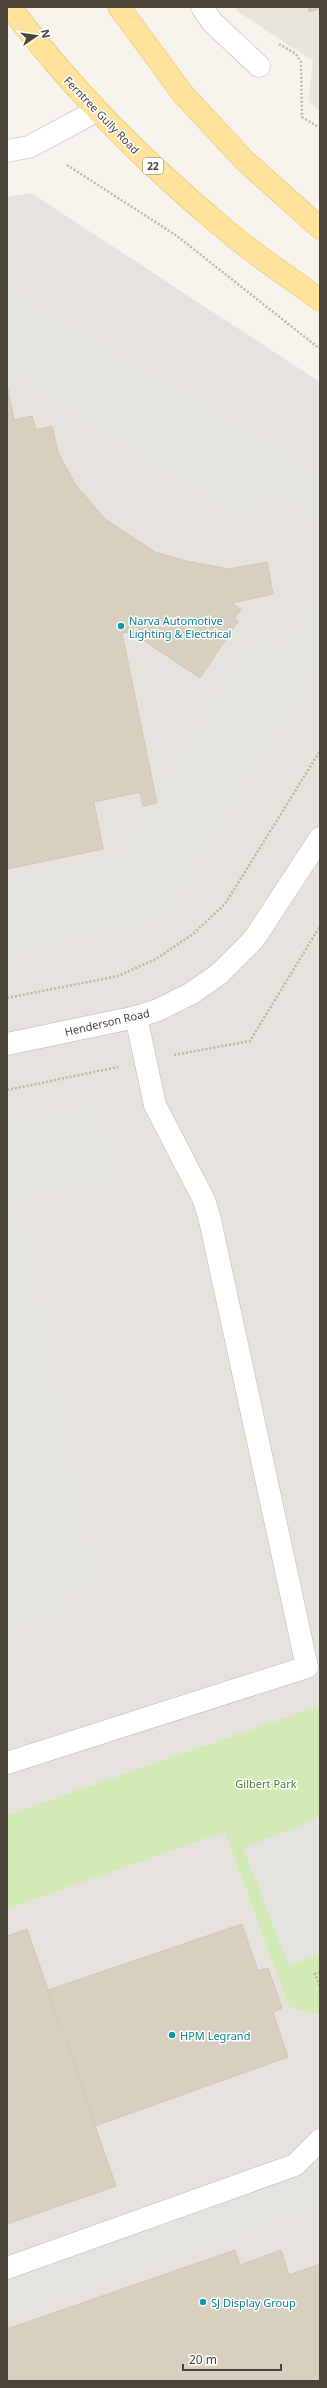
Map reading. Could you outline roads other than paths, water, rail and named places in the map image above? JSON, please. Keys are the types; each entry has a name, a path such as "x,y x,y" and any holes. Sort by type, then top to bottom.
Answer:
{"main road":[{"name":"Ferntree Gully Road","path":"10,7 46,56 96,111 228,232 320,300"},
{"path":"118,7 183,94 245,161 320,228"}],"street":[{"path":"202,7 212,22 259,66"},
{"path":"7,151 29,147 96,111"},
{"name":"Henderson Road","path":"7,1044 136,1017 158,1010 192,993 219,974 254,939 320,838"},
{"path":"7,1763 307,1667 210,1220 204,1200 155,1106 136,1017"},
{"path":"7,2268 295,2165 320,2140"}],"place":[{"name":"Narva Automotive Lighting & Electrical","path":"121,626"},
{"name":"HPM Legrand","path":"172,2035"},
{"name":"SJ Display Group","path":"203,2302"}],"park label":[{"name":"Gilbert Park","path":"266,1783"}]}
